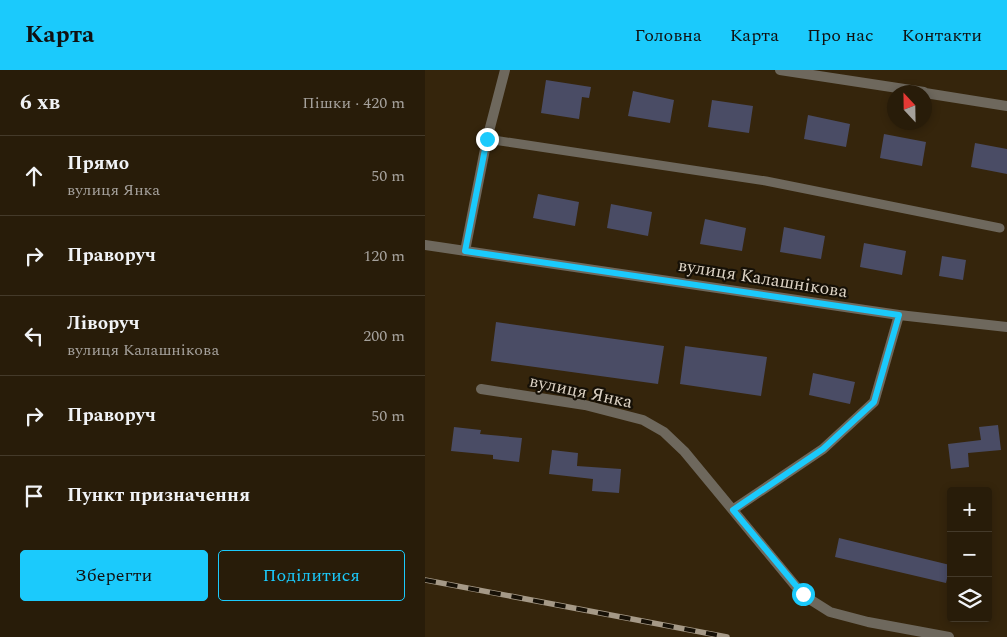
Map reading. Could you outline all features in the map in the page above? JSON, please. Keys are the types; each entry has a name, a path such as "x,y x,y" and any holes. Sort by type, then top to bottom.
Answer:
{"street":[{"path":"465,251 487,139 505,70"},
{"path":"780,70 887,87"},
{"path":"932,94 1007,106"},
{"name":"вулиця Калашнікова","path":"425,245 899,315 1007,327"},
{"path":"733,510 823,449 874,402 899,315"},
{"name":"вулиця Янка","path":"481,389 585,405 643,420 664,432 684,451 803,594 830,612 868,622 949,637"}],"lane":[{"path":"487,139 766,181 1001,228"}],"building":[{"path":"546,80 591,87 589,98 582,97 579,119 541,113"},
{"path":"633,91 674,100 670,123 628,116"},
{"path":"712,100 753,106 749,133 708,127"},
{"path":"808,115 850,124 846,147 804,139"},
{"path":"884,134 926,142 922,166 880,158"},
{"path":"975,143 1007,149 1007,174 971,167"},
{"path":"538,194 579,202 575,226 533,218"},
{"path":"611,204 652,212 648,236 607,228"},
{"path":"705,219 746,228 742,251 700,244"},
{"path":"784,227 825,236 821,259 780,252"},
{"path":"864,243 906,251 902,275 860,267"},
{"path":"942,256 966,260 963,280 939,276"},
{"path":"496,322 664,346 658,384 491,361"},
{"path":"685,346 767,357 761,396 680,384"},
{"path":"813,373 855,382 850,404 809,395"},
{"path":"998,425 1001,450 968,453 969,467 951,469 948,444 981,440 979,427"},
{"path":"454,427 481,430 480,434 522,438 519,462 493,459 493,455 451,451"},
{"path":"552,450 578,453 577,466 621,469 619,493 592,491 593,479 549,474"},
{"path":"839,538 947,564 947,578 946,583 835,557"}],"railway":[{"path":"425,580 727,637"}],"route":[{"path":"487,139 465,251 899,315 874,402 823,449 733,510 803,594"}]}
